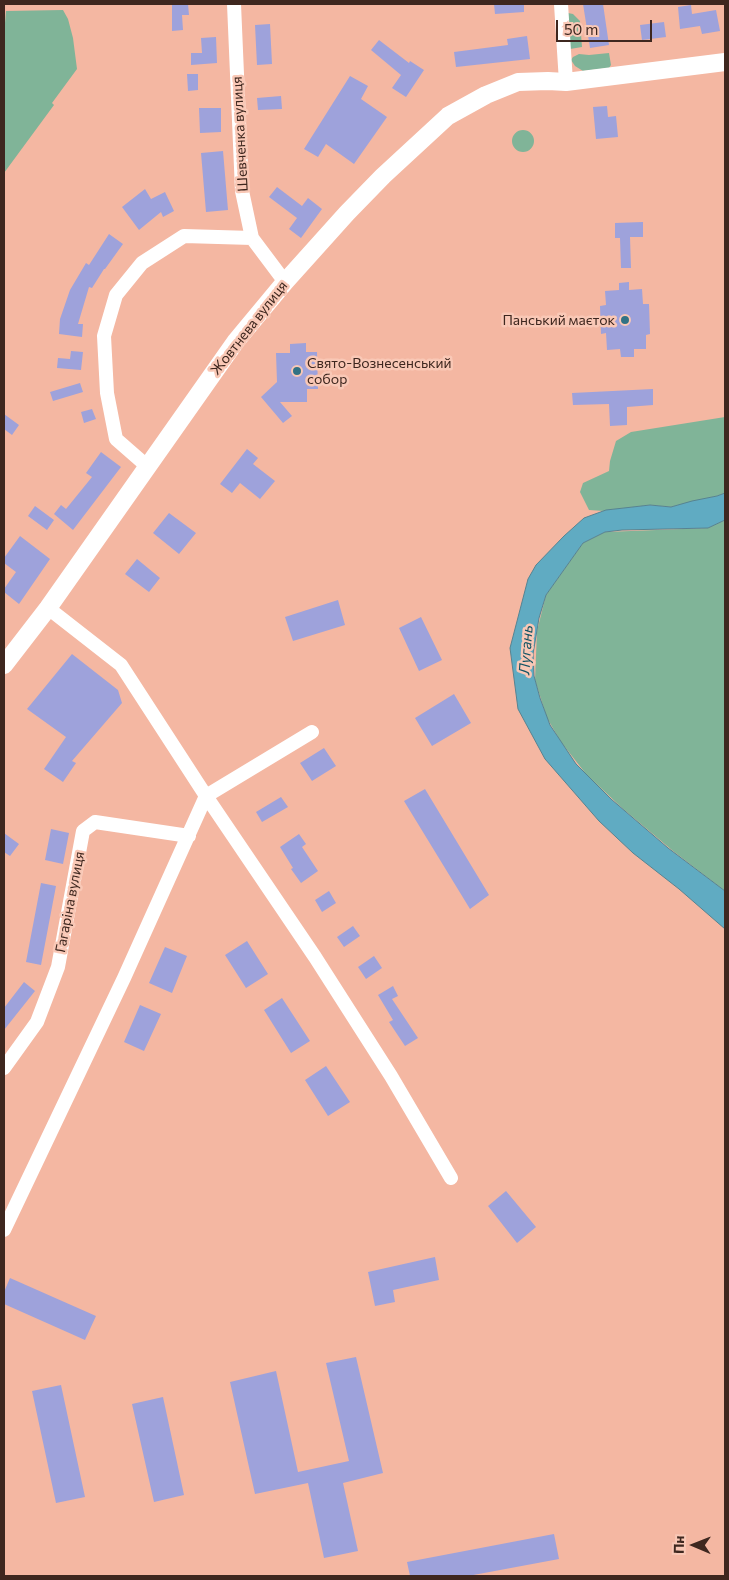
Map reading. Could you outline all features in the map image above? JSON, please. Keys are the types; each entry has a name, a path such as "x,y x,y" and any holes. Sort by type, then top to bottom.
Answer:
{"street":[{"name":"Шевченка вулиця","path":"234,4 242,191 252,238 275,266 285,282"},
{"path":"561,4 566,82"},
{"name":"Жовтнева вулиця","path":"4,665 48,608 236,341 285,282 383,176 448,116 486,95 518,82 566,82 725,62"},
{"path":"148,466 116,439 107,392 104,336 116,295 142,263 184,236 252,238"},
{"path":"48,608 121,665 206,796 315,957 391,1076 451,1178"},
{"path":"4,1230 123,980 206,796 312,732"},
{"name":"Гагаріна вулиця","path":"4,1068 37,1022 58,966 83,830 95,822 189,836"}],"green space":[{"path":"63,10 68,19 73,38 77,69 52,103 54,105 4,173 4,35 6,11"},
{"path":"568,13 573,14 580,21 582,47 570,49"},
{"path":"609,53 611,65 609,68 583,71 575,66 571,60 579,54"},
{"path":"523,130 531,133 534,141 531,149 523,152 515,149 512,141 515,133"},
{"path":"725,417 725,493 671,507 650,505 604,511 589,510 580,492 583,483 609,471 616,441 631,432"},
{"path":"725,520 725,891 673,851 622,808 586,774 561,742 547,718 535,680 537,631 546,595 583,543 605,532 708,528"}],"water":[{"name":"Лугань","path":"725,493 725,520 708,528 605,532 583,543 546,595 539,618 533,654 534,676 550,725 576,764 611,799 668,848 725,891 725,929 679,889 633,853 599,821 545,759 518,709 510,648 528,579 536,565 584,518 606,510 650,505 671,507"}],"building":[{"path":"172,4 188,4 189,15 182,15 183,30 172,31"},
{"path":"494,4 524,4 524,12 495,14"},
{"path":"583,4 603,4 609,45 590,48"},
{"path":"691,5 692,14 716,10 720,31 702,34 700,26 680,29 678,7"},
{"path":"664,22 666,37 642,40 640,25"},
{"path":"270,24 272,64 257,65 255,25"},
{"path":"527,36 530,59 456,67 454,52 508,45 507,39"},
{"path":"216,37 217,63 191,65 191,53 202,53 201,38"},
{"path":"379,40 409,63 410,61 424,70 406,97 392,88 401,75 371,50"},
{"path":"187,74 198,74 198,90 188,91"},
{"path":"350,76 368,86 361,99 387,117 354,164 326,144 318,157 304,149"},
{"path":"281,96 282,109 258,110 257,98"},
{"path":"607,106 608,117 616,116 618,137 596,139 593,107"},
{"path":"199,108 221,108 221,132 200,133"},
{"path":"223,151 228,210 206,212 201,153"},
{"path":"277,187 302,206 308,198 322,209 301,238 289,229 297,218 269,197"},
{"path":"145,189 151,199 165,192 174,211 163,217 161,212 139,230 122,207"},
{"path":"643,222 643,237 630,237 631,268 621,268 620,238 615,238 615,223"},
{"path":"109,234 123,244 92,288 89,287 78,324 83,324 82,337 59,334 60,319 70,290 86,263 89,265"},
{"name":"Панський маєток","path":"629,282 629,290 642,289 643,304 649,304 650,334 646,335 646,349 634,349 634,357 621,357 620,349 607,350 606,333 601,334 600,306 606,305 605,291 619,290 619,283"},
{"path":"306,343 306,352 317,352 318,389 307,389 307,402 280,402 292,416 283,423 261,397 277,382 276,353 290,353 290,344"},
{"path":"71,351 83,352 81,370 57,368 58,358 70,359"},
{"path":"80,383 83,392 53,401 50,392"},
{"path":"653,389 653,405 627,407 627,425 610,426 609,404 573,405 572,393"},
{"path":"92,409 96,419 84,423 81,412"},
{"path":"4,414 19,425 12,435 4,429"},
{"path":"247,449 258,458 253,464 275,481 260,499 240,483 232,493 220,484"},
{"path":"101,452 121,467 73,530 54,514 61,505 66,509 92,477 86,473"},
{"path":"35,506 54,520 47,530 28,516"},
{"path":"169,513 196,533 179,554 153,533"},
{"path":"20,536 50,559 19,604 4,592 4,589 16,572 4,563 4,558"},
{"path":"137,559 160,578 149,592 125,574"},
{"path":"338,600 345,625 293,641 285,617"},
{"path":"421,617 442,660 419,671 399,628"},
{"path":"72,654 118,690 122,703 72,761 76,763 63,782 44,769 66,737 27,709"},
{"path":"454,694 471,723 432,746 415,718"},
{"path":"324,748 336,766 312,781 300,763"},
{"path":"425,789 489,895 470,909 404,801"},
{"path":"281,797 288,807 262,822 256,812"},
{"path":"51,829 69,833 63,864 45,860"},
{"path":"4,833 19,844 10,856 4,852"},
{"path":"299,834 306,844 302,847 318,871 301,883 291,869 293,868 280,847"},
{"path":"41,883 56,886 41,965 26,962"},
{"path":"329,891 336,903 322,912 315,900"},
{"path":"353,926 360,936 344,947 337,937"},
{"path":"247,941 268,974 246,988 225,955"},
{"path":"165,947 187,956 172,993 149,983"},
{"path":"374,956 382,968 366,979 358,967"},
{"path":"24,982 35,991 4,1030 4,1008"},
{"path":"393,986 398,996 392,999 418,1038 405,1046 389,1022 393,1020 378,995"},
{"path":"282,998 310,1041 291,1053 264,1010"},
{"path":"140,1005 161,1014 144,1051 124,1042"},
{"path":"326,1066 350,1102 328,1116 305,1080"},
{"path":"506,1191 536,1227 517,1243 488,1206"},
{"path":"435,1257 439,1280 393,1290 395,1302 375,1306 368,1272"},
{"path":"10,1278 96,1316 85,1340 4,1304 4,1292"},
{"path":"356,1357 383,1473 343,1483 358,1551 324,1558 308,1483 255,1494 230,1382 276,1371 298,1472 349,1461 326,1363"},
{"path":"61,1385 85,1497 56,1503 32,1391"},
{"path":"163,1397 184,1495 154,1502 132,1404"},
{"path":"554,1534 559,1559 468,1576 410,1576 407,1562"}],"place":[{"name":"Панський маєток","path":"625,320"},
{"name":"Свято-Вознесенський собор","path":"297,371"}]}
